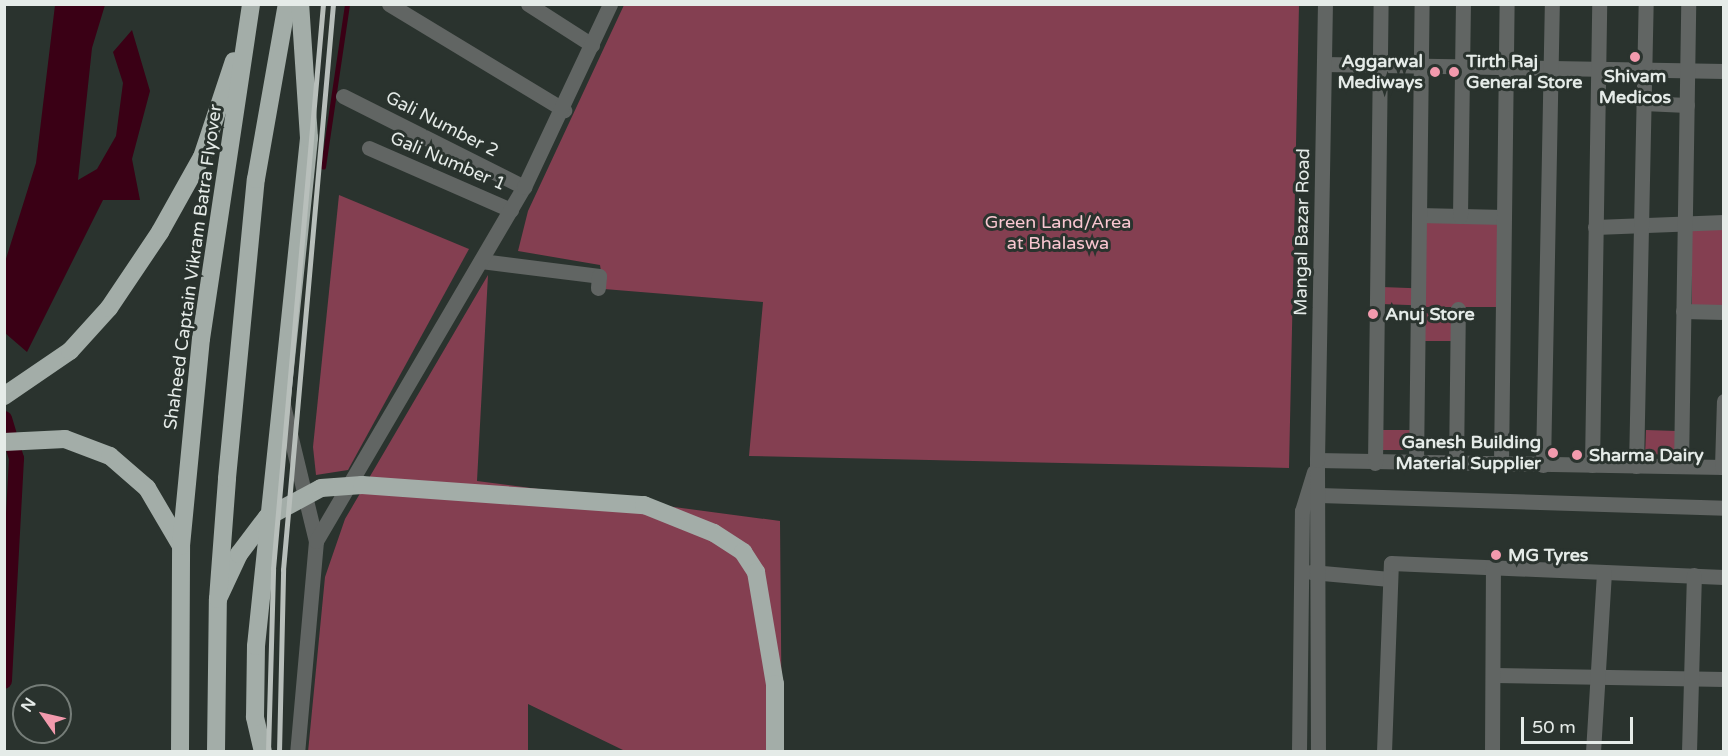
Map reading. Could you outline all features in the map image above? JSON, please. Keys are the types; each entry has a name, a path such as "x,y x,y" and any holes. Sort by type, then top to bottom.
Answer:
{"highway":[{"name":"Shaheed Captain Vikram Batra Flyover","path":"180,752 180,546 201,339 250,4"},
{"path":"4,396 70,351 109,308 184,190 202,157 250,4"},
{"path":"216,752 218,599 256,178 287,4"},
{"path":"262,752 255,717 256,646 309,138 300,4"},
{"path":"4,442 65,439 110,456 147,488 180,546"},
{"path":"218,599 238,554 267,517 321,488 362,485 644,505 714,533 743,552 756,572 775,684 775,752"}],"street":[{"path":"389,4 564,110"},
{"path":"528,4 592,45"},
{"path":"316,541 524,187 564,110 610,4"},
{"name":"Mangal Bazar Road","path":"1317,460 1325,4"},
{"path":"1375,463 1381,4"},
{"path":"1416,463 1422,4"},
{"path":"1460,216 1463,4"},
{"path":"1501,464 1507,4"},
{"path":"1543,465 1552,4"},
{"path":"1592,465 1599,4"},
{"path":"1636,466 1646,4"},
{"path":"1681,466 1688,4"},
{"path":"1324,64 1380,67 1724,71"},
{"name":"Gali Number 2","path":"343,96 524,187"},
{"path":"1643,103 1687,105"},
{"name":"Gali Number 1","path":"369,148 511,210"},
{"path":"1419,215 1504,217"},
{"path":"1595,227 1724,222"},
{"path":"481,261 599,276 598,288"},
{"path":"1456,464 1458,309"},
{"path":"1683,311 1724,312"},
{"path":"281,396 316,541 297,752"},
{"path":"1317,460 1375,463 1723,467 1724,401"},
{"path":"1317,460 1320,573 1318,752"},
{"path":"1299,752 1302,511 1317,460"},
{"path":"1319,495 1724,508"},
{"path":"1384,752 1391,563 1724,577"},
{"path":"1492,752 1495,675 1493,567"},
{"path":"1302,572 1390,579"},
{"path":"1593,752 1604,572"},
{"path":"1689,752 1694,576"},
{"path":"1495,675 1724,679"}],"green space":[{"name":"Green Land/Area at Bhalaswa","path":"624,5 1299,5 1289,468 749,456 763,302 604,289 600,265 518,251 528,211"},
{"path":"339,195 469,249 348,470 316,475 313,447"},
{"path":"1425,221 1499,221 1499,307 1425,307"},
{"path":"1692,226 1723,226 1723,306 1692,306"},
{"path":"488,275 477,481 780,521 782,751 625,751 528,704 528,751 308,752 325,577 345,519"},
{"path":"1382,287 1415,288 1414,305 1381,304"},
{"path":"1424,313 1454,313 1454,341 1424,341"},
{"path":"1382,430 1413,430 1413,450 1382,450"},
{"path":"1646,430 1677,431 1676,455 1645,454"}],"shaded area":[{"path":"55,5 105,5 92,48 78,180 97,169 116,136 123,83 113,52 132,30 150,91 132,159 140,200 103,200 27,352 5,333 5,262 36,163"}],"waterway":[{"path":"323,167 347,4"},
{"path":"4,418 16,458 4,681"}],"railway":[{"path":"268,752 273,569 323,4"},
{"path":"279,752 283,570 333,4"}],"place":[{"name":"Shivam Medicos","path":"1635,57"},
{"name":"Aggarwal Mediways","path":"1435,72"},
{"name":"Tirth Raj General Store","path":"1454,72"},
{"name":"Anuj Store","path":"1373,314"},
{"name":"Ganesh Building Material Supplier","path":"1553,453"},
{"name":"Sharma Dairy","path":"1577,455"},
{"name":"MG Tyres","path":"1496,555"}]}
